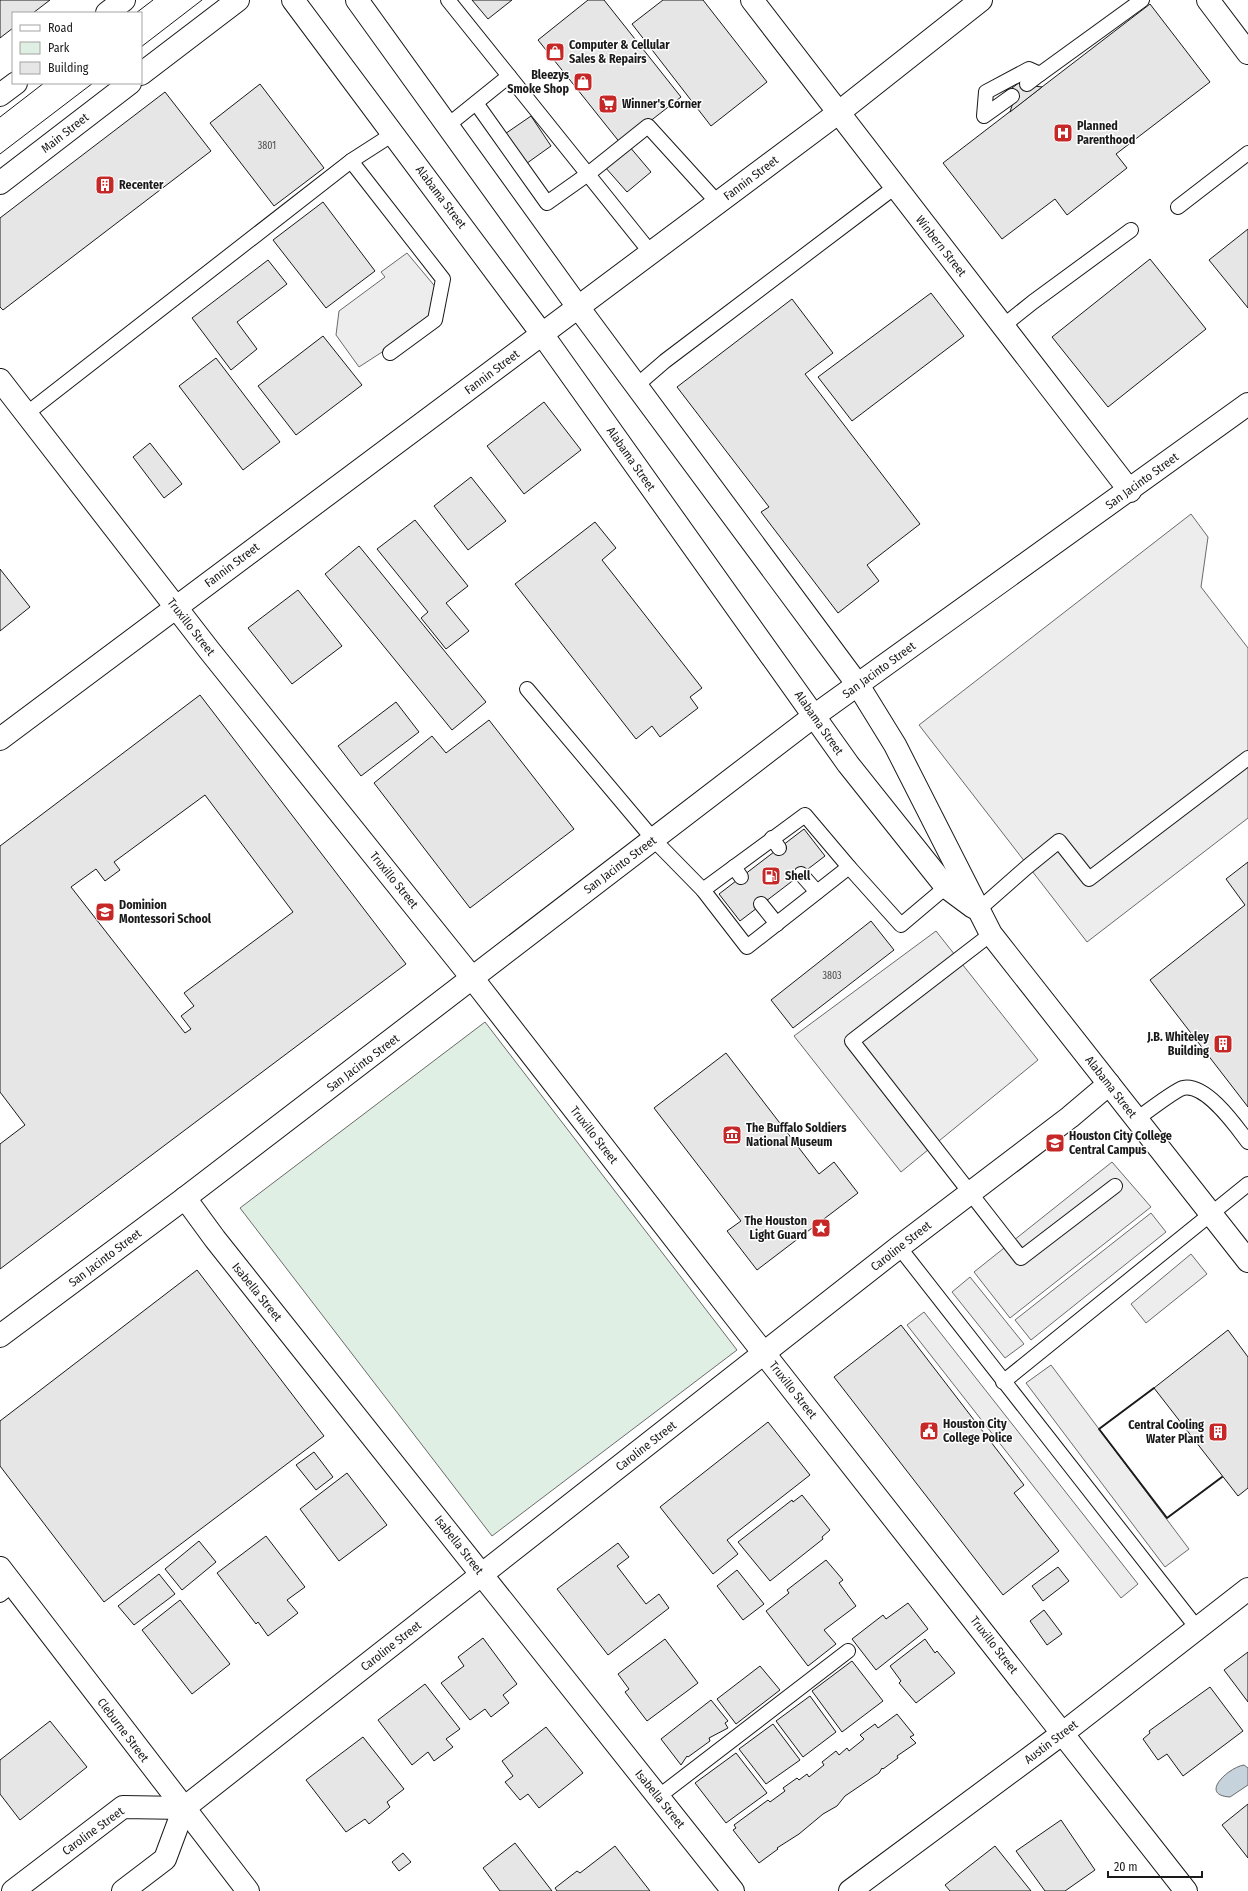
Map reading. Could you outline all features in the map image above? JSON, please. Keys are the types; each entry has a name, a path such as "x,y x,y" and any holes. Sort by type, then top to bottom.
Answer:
{"street":[{"path":"108,12 124,0"},
{"path":"142,73 238,0"},
{"name":"Alabama Street","path":"293,0 542,334 848,764 946,887 977,910"},
{"name":"Alabama Street","path":"357,0 578,307 858,685 895,745 977,910 991,934 1248,1261"},
{"name":"Winbern Street","path":"752,0 1130,491"},
{"name":"Fannin Street","path":"0,739 838,113 980,0"},
{"path":"1208,0 1248,53"},
{"path":"0,95 15,84"},
{"name":"Main Street","path":"0,183 129,84"},
{"name":"Truxillo Street","path":"0,380 176,607 473,979 764,1354 1186,1891"},
{"name":"San Jacinto Street","path":"0,1336 185,1198 473,979 814,716 1130,491 1248,404"},
{"name":"Caroline Street","path":"13,1891 123,1807 184,1808 899,1247 1070,1117 1109,1084"},
{"name":"Isabella Street","path":"185,1198 215,1239 734,1891"},
{"name":"Cleburne Street","path":"0,1568 6,1590 184,1808 248,1891"},
{"name":"Austin Street","path":"850,1891 1063,1733 1248,1589"},
{"path":"123,1891 165,1859 184,1808"}],"lane":[{"path":"448,0 651,253"},
{"path":"1027,84 1142,0"},
{"path":"1012,96 984,116 986,92 1029,69 1040,74"},
{"path":"447,126 508,76"},
{"path":"476,103 547,204 588,174 648,126 718,203"},
{"path":"26,414 351,161 394,134"},
{"path":"1178,207 1248,154"},
{"path":"351,161 443,279 435,320 390,353"},
{"path":"636,386 665,361 895,187"},
{"path":"1003,326 1130,230"},
{"path":"527,689 654,840 703,890 747,947 850,867"},
{"path":"977,910 1059,841 1090,880 1248,758"},
{"path":"703,890 738,872 776,843 805,815 902,925 946,887"},
{"path":"801,874 817,892"},
{"path":"761,904 777,924"},
{"path":"991,934 852,1042 1021,1258 1115,1186"},
{"path":"1137,1119 1183,1088 1194,1088 1219,1105 1248,1142"},
{"path":"1003,1382 1248,1184"},
{"path":"899,1247 1003,1382 1197,1628"},
{"path":"658,1797 848,1651"}],"green space":[{"path":"485,1022 737,1350 492,1536 240,1208"}],"shaded area":[{"path":"407,253 438,290 433,319 359,367 336,335 339,311 385,277 381,272"},
{"path":"1191,514 1208,537 1201,587 1248,648 1248,818 1087,942 919,725"},
{"path":"936,931 1038,1060 901,1172 794,1036"},
{"path":"1112,1162 1151,1207 1010,1318 974,1272"},
{"path":"1151,1213 1166,1232 1031,1340 1015,1320"},
{"path":"1191,1254 1207,1274 1146,1323 1131,1304"},
{"path":"970,1277 1024,1344 1005,1358 952,1292"},
{"path":"924,1312 1138,1584 1121,1598 907,1325"},
{"path":"1051,1365 1189,1549 1165,1567 1026,1383"},
{"path":"1244,1765 1248,1768 1248,1785 1230,1797 1221,1795 1217,1791 1216,1787 1219,1781 1231,1771"}],"building":[{"path":"0,0 50,0 34,12 12,12 12,29 0,38"},
{"path":"472,0 512,0 488,19"},
{"path":"588,0 604,0 681,97 621,144 538,40"},
{"path":"663,0 703,0 767,82 711,126 632,24"},
{"name":"Planned Parenthood","path":"1150,4 1210,82 1116,154 1127,168 1067,215 1055,199 1002,239 943,163"},
{"path":"1024,79 1034,86 1042,87 1010,112 1014,99 1008,91"},
{"path":"260,84 324,168 274,206 210,123"},
{"name":"Recenter","path":"165,92 211,151 3,310 0,307 0,218"},
{"path":"531,116 551,146 523,166 502,136"},
{"path":"629,146 651,172 627,192 605,167"},
{"path":"323,202 375,271 326,308 273,240"},
{"path":"1248,229 1248,308 1209,260"},
{"path":"1150,259 1206,329 1108,407 1052,337"},
{"path":"268,260 287,284 237,322 257,349 231,370 192,318"},
{"path":"931,293 964,336 852,421 818,377"},
{"path":"792,299 833,353 805,374 920,524 867,565 879,581 838,613 761,512 769,507 677,387"},
{"path":"323,336 362,385 296,435 258,386"},
{"path":"216,358 280,442 243,470 179,386"},
{"path":"544,402 581,450 524,494 487,446"},
{"path":"150,443 182,484 164,498 133,457"},
{"path":"471,477 506,521 468,550 434,506"},
{"path":"415,520 468,586 446,603 469,631 446,649 421,618 428,612 377,549"},
{"path":"595,522 616,548 602,560 702,688 690,697 698,708 660,737 652,726 636,739 515,584"},
{"path":"359,546 486,702 452,730 325,574"},
{"path":"0,569 30,607 0,631"},
{"path":"298,590 342,646 292,684 248,628"},
{"path":"200,695 406,964 0,1269 0,1144 25,1125 0,1092 0,846","holes":["205,795 293,912 184,993 194,1006 181,1016 191,1029 185,1033 71,887 96,869 105,881 120,870 114,862"]},
{"path":"396,702 419,732 361,776 338,746"},
{"path":"489,720 574,829 470,908 374,783 432,736 446,753"},
{"name":"Shell","path":"804,829 825,856 740,921 719,894"},
{"name":"J.B. Whiteley Building","path":"1248,862 1248,1107 1150,980 1245,905 1226,879"},
{"path":"871,921 894,950 793,1028 771,1000"},
{"name":"The Buffalo Soldiers National Museum","path":"726,1053 819,1174 834,1162 858,1193 757,1270 727,1231 741,1221 654,1108"},
{"path":"197,1270 324,1436 104,1602 0,1466 0,1421"},
{"name":"Houston City College Police","path":"901,1325 1024,1485 1014,1493 1059,1551 1003,1595 834,1377"},
{"name":"Central Cooling Water Plant","path":"1228,1330 1248,1357 1248,1488 1238,1496 1154,1388"},
{"path":"768,1422 810,1475 727,1540 738,1554 713,1574 660,1507"},
{"path":"314,1452 333,1477 316,1490 296,1465"},
{"path":"347,1473 387,1525 339,1561 300,1509"},
{"path":"802,1495 830,1530 822,1537 823,1539 770,1581 738,1542 792,1500 793,1502"},
{"path":"266,1536 305,1587 287,1600 298,1613 268,1636 258,1622 256,1624 217,1573"},
{"path":"199,1541 216,1562 182,1590 165,1569"},
{"path":"618,1543 629,1557 617,1566 646,1604 659,1594 669,1608 608,1655 557,1589"},
{"path":"826,1560 843,1580 839,1583 856,1606 824,1630 836,1644 808,1666 766,1611 789,1593 787,1590"},
{"path":"1058,1567 1069,1581 1043,1601 1032,1586"},
{"path":"737,1570 764,1604 743,1620 717,1586"},
{"path":"159,1574 175,1594 134,1625 118,1606"},
{"path":"180,1600 230,1664 192,1694 142,1630"},
{"path":"908,1603 928,1629 876,1670 852,1639 883,1615 886,1619"},
{"path":"1044,1610 1062,1634 1047,1645 1030,1621"},
{"path":"483,1638 517,1684 503,1695 509,1703 491,1717 485,1709 470,1720 441,1683 464,1666 458,1657"},
{"path":"665,1639 698,1683 647,1721 625,1692 629,1689 618,1674"},
{"path":"925,1639 935,1653 937,1651 955,1673 916,1703 899,1683 901,1681 890,1666"},
{"path":"1248,1652 1248,1702 1224,1670"},
{"path":"852,1661 883,1701 842,1732 812,1691"},
{"path":"760,1666 780,1690 736,1724 717,1699"},
{"path":"425,1684 460,1729 446,1739 453,1747 434,1761 428,1752 412,1765 378,1720"},
{"path":"1210,1687 1243,1731 1183,1776 1167,1754 1158,1760 1143,1739 1150,1733 1149,1731"},
{"path":"810,1696 836,1732 803,1757 776,1721"},
{"path":"711,1700 728,1721 725,1723 728,1728 709,1738 710,1741 688,1757 687,1756 681,1765 661,1739"},
{"path":"897,1714 914,1735 910,1737 916,1743 897,1756 898,1758 883,1769 882,1768 879,1773 845,1796 837,1806 823,1814 799,1834 777,1848 778,1849 759,1863 733,1830 736,1828 734,1825 768,1800 770,1802 785,1791 783,1788 797,1778 799,1780 807,1774 809,1777 824,1765 822,1762 836,1751 839,1755 847,1748 849,1751 864,1739 860,1735 875,1724 878,1728"},
{"path":"50,1721 87,1767 20,1820 0,1794 0,1760"},
{"path":"773,1724 800,1760 766,1784 739,1749"},
{"path":"546,1727 583,1773 539,1808 528,1794 520,1800 505,1782 513,1776 502,1761"},
{"path":"363,1737 404,1789 387,1802 390,1807 369,1824 365,1819 346,1832 306,1780"},
{"path":"736,1753 767,1793 726,1823 695,1783"},
{"path":"1248,1804 1248,1858 1222,1825"},
{"path":"1061,1820 1095,1870 1065,1891 1045,1891 1016,1851"},
{"path":"515,1843 552,1891 500,1891 483,1868"},
{"path":"615,1846 650,1891 557,1891 555,1888 577,1871 580,1873"},
{"path":"995,1846 1031,1891 950,1891 945,1885"},
{"path":"403,1853 411,1862 399,1871 392,1862"}],"tram line":[{"path":"137,12 153,0"},
{"path":"142,46 202,0"},
{"path":"0,117 43,84"},
{"path":"0,154 92,84"}],"wall":[{"path":"1154,1388 1099,1429 1167,1518 1222,1477"}],"place":[{"name":"Computer & Cellular Sales & Repairs","path":"555,52"},
{"name":"Bleezys Smoke Shop","path":"583,82"},
{"name":"Winner's Corner","path":"608,104"},
{"name":"Planned Parenthood","path":"1063,133"},
{"name":"Recenter","path":"105,185"},
{"name":"Shell","path":"771,876"},
{"name":"Dominion Montessori School","path":"105,912"},
{"name":"J.B. Whiteley Building","path":"1223,1044"},
{"name":"The Buffalo Soldiers National Museum","path":"732,1135"},
{"name":"Houston City College Central Campus","path":"1055,1143"},
{"name":"The Houston Light Guard","path":"821,1228"},
{"name":"Houston City College Police","path":"929,1431"},
{"name":"Central Cooling Water Plant","path":"1218,1432"}]}
